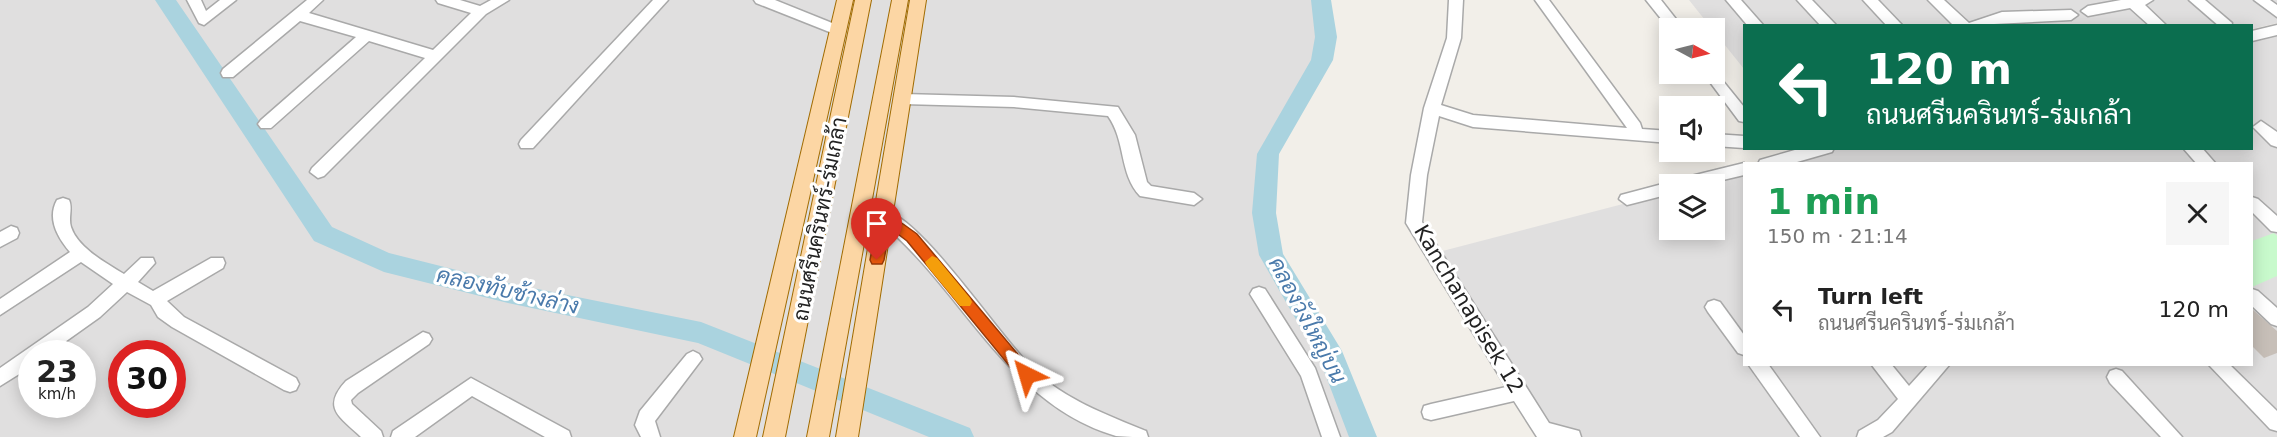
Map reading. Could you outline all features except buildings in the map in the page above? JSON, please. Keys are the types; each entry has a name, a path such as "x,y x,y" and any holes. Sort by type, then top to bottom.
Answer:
{"main road":[{"name":"ถนนศรีนครินทร์-ร่มเกล้า","path":"745,437 845,0"},
{"name":"ถนนศรีนครินทร์-ร่มเกล้า","path":"776,428 800,320 863,0"},
{"name":"ถนนศรีนครินทร์-ร่มเกล้า","path":"819,435 900,0"},
{"path":"847,437 885,216 918,0"}],"street":[{"path":"194,0 204,20 229,0"},
{"path":"228,73 316,0"},
{"path":"443,0 481,11"},
{"path":"318,172 481,11 502,0"},
{"path":"527,144 661,0"},
{"path":"761,0 837,30"},
{"name":"Kanchanapisek 12","path":"1456,0 1455,38 1432,108 1419,175 1414,223 1544,433"},
{"path":"1542,0 1635,127"},
{"path":"1653,0 1668,18"},
{"path":"1733,0 1755,24"},
{"path":"1804,0 1828,24"},
{"path":"1870,0 1894,24"},
{"path":"1935,0 1961,24"},
{"path":"2196,0 2225,23"},
{"path":"2262,0 2277,12"},
{"path":"1980,24 2002,16 2024,21 2071,15 2090,19 2136,1 2158,24"},
{"path":"298,15 436,56"},
{"path":"2253,36 2277,30"},
{"path":"267,124 366,36"},
{"path":"1719,84 1743,116"},
{"path":"903,99 1014,102 1113,111 1126,133 1136,179 1140,187 1146,192 1194,200"},
{"path":"1432,108 1473,121 1659,136"},
{"path":"2261,127 2277,141"},
{"path":"1725,141 1743,142"},
{"path":"1774,162 1818,150"},
{"path":"2193,150 2206,162"},
{"path":"1724,174 1743,169"},
{"path":"1627,199 1659,191"},
{"path":"63,204 61,220 63,231 81,253 151,298 156,298 217,263"},
{"path":"2253,204 2268,219"},
{"path":"885,216 912,238 1034,382 1054,396 1107,424 1140,437"},
{"path":"0,308 81,253"},
{"path":"54,340 94,312 147,262"},
{"path":"1259,294 1309,373 1331,437"},
{"path":"2253,297 2277,320"},
{"path":"156,298 164,312 178,322 290,384"},
{"path":"1714,307 1743,347"},
{"path":"374,437 342,408 342,398 352,387 423,339"},
{"path":"643,433 647,417 693,359"},
{"path":"0,378 18,365"},
{"path":"1758,366 1811,437"},
{"path":"1882,366 1909,399"},
{"path":"1866,437 1885,426 1939,366"},
{"path":"2219,366 2277,423"},
{"path":"2116,377 2173,437"},
{"path":"400,437 471,386 558,436"},
{"path":"1431,412 1518,392"},
{"path":"1544,433 1572,437"}],"shaded area":[{"path":"0,0 1328,0 1333,37 1329,62 1322,79 1282,141 1275,156 1272,213 1279,254 1341,356 1372,437 0,437"},
{"path":"1689,0 2277,0 2277,23 2253,29 2253,24 1743,24 1743,68 1725,45 1725,18 1703,18"},
{"path":"2277,35 2277,437 1555,437 1431,254 1659,195 1659,240 1725,240 1725,178 1743,173 1743,366 2253,366 2253,162 1784,162 1830,150 2253,150 2253,41"}],"green space":[{"path":"2274,233 2277,236 2277,276 2253,287 2253,241"}],"waterway":[{"name":"คลองทับช้างล่าง","path":"165,0 323,234 384,262 508,293 701,333 960,437"},
{"name":"คลองวังใหญ่บน","path":"1321,0 1326,37 1322,60 1268,154 1264,213 1271,255 1333,359 1363,437"}],"slow traffic":[{"path":"932,262 965,302"}],"route":[{"path":"877,260 885,216 912,238 1027,375"}]}
